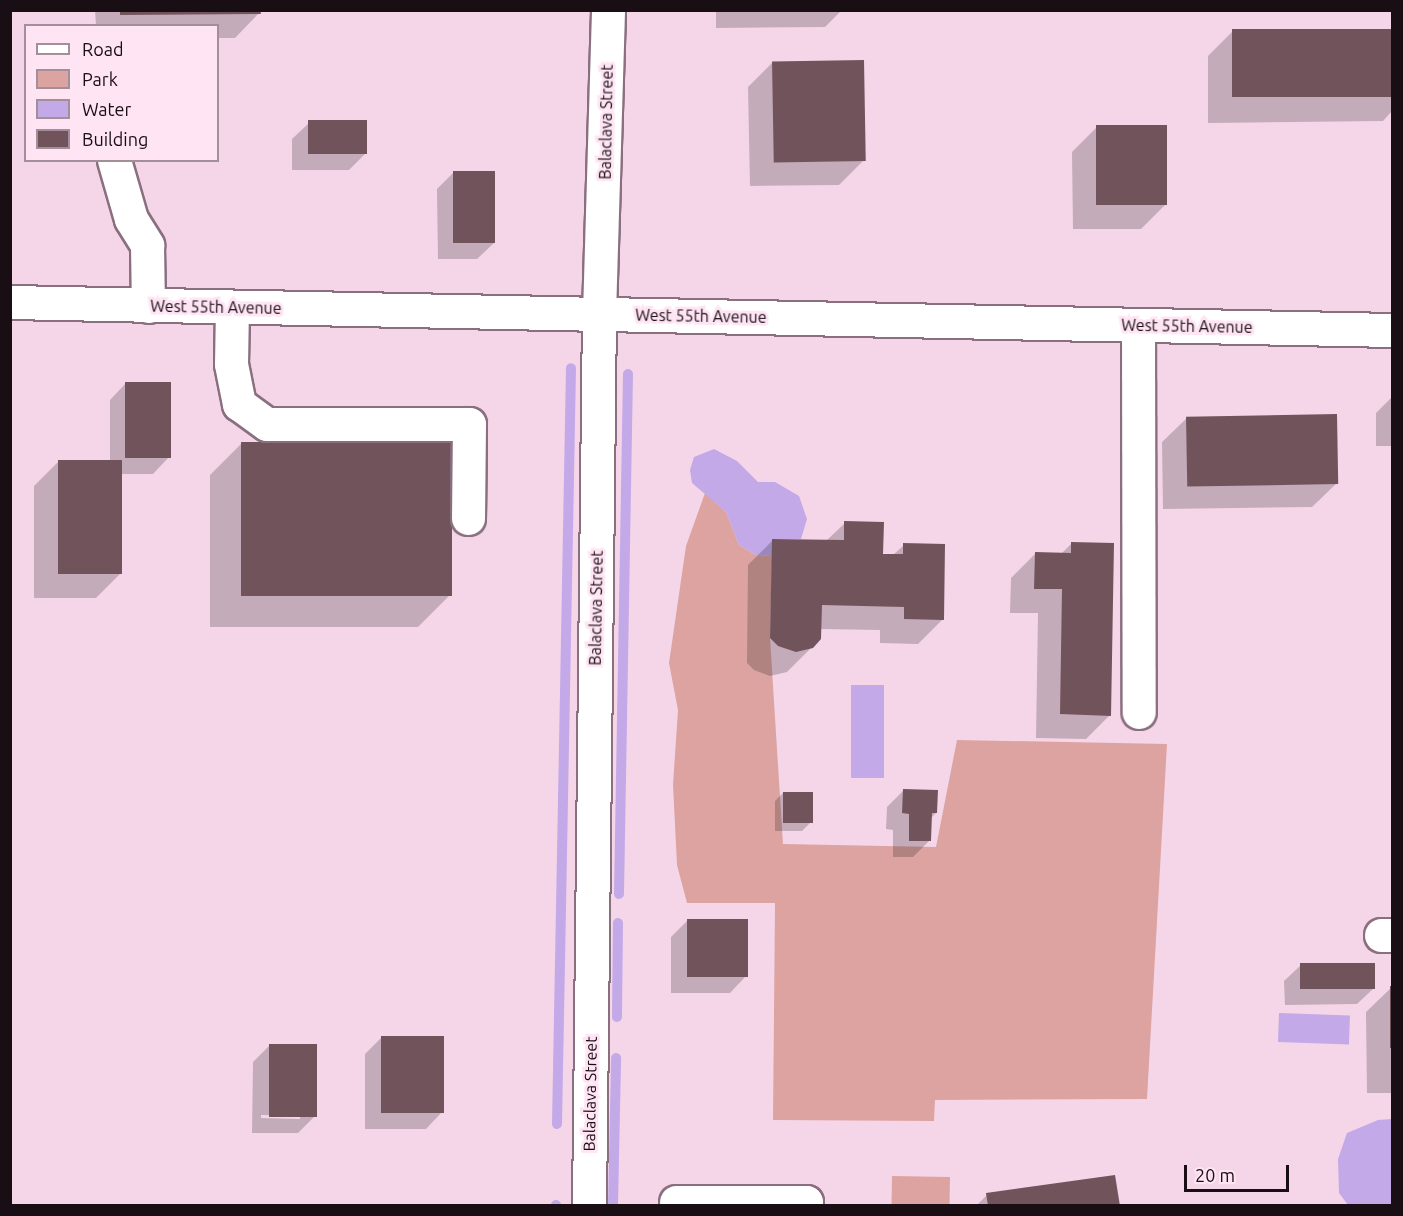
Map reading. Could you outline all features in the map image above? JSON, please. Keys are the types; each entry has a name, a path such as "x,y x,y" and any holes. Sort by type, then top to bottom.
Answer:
{"street":[{"name":"Balaclava Street","path":"589,1206 599,314 608,10"},
{"path":"115,162 131,219 147,245 148,306"},
{"name":"West 55th Avenue","path":"10,302 1392,330"},
{"path":"232,307 231,363 239,404 267,424 469,424 468,518"},
{"path":"1138,325 1139,712"},
{"path":"676,1202 806,1202 806,1206"}],"green space":[{"path":"705,493 726,512 739,545 756,555 772,556 770,638 783,844 936,847 957,740 1167,744 1147,1099 935,1100 934,1121 773,1120 775,903 687,903 677,865 673,785 678,710 669,663 686,546"},
{"path":"892,1176 950,1177 949,1206 891,1205"}],"water":[{"path":"714,449 737,461 758,482 775,482 799,496 807,519 801,539 773,539 772,556 756,555 739,545 726,512 692,483 690,470 694,457"},
{"path":"851,685 884,685 884,778 851,778"},
{"path":"1279,1013 1350,1015 1349,1044 1278,1042"},
{"path":"1392,1119 1392,1205 1348,1205 1339,1193 1338,1159 1347,1133 1378,1120"}],"building":[{"path":"120,10 260,10 261,14 120,15"},
{"path":"1232,29 1392,29 1392,97 1232,97"},
{"path":"864,60 866,161 774,163 772,62"},
{"path":"308,120 367,120 367,154 308,154"},
{"path":"1096,125 1167,125 1167,205 1096,205"},
{"path":"453,171 495,171 495,243 453,243"},
{"path":"125,382 171,382 171,458 125,458"},
{"path":"1337,414 1338,484 1187,487 1186,417"},
{"path":"241,442 452,442 452,596 241,596"},
{"path":"58,460 122,460 122,574 58,574"},
{"path":"844,521 884,522 883,554 903,554 903,543 945,544 944,620 904,619 904,607 822,605 821,639 813,648 796,652 778,646 770,638 772,539 844,540"},
{"path":"1071,542 1114,543 1111,716 1060,714 1062,589 1034,589 1035,552 1071,553"},
{"path":"903,789 938,790 937,813 932,813 931,841 909,841 909,814 902,813"},
{"path":"783,792 813,792 813,823 783,823"},
{"path":"687,919 748,919 748,977 687,977"},
{"path":"1300,963 1375,963 1375,989 1300,989"},
{"path":"1390,986 1392,986 1392,1048 1390,1048"},
{"path":"381,1036 444,1036 444,1113 381,1113"},
{"path":"269,1044 317,1044 317,1117 269,1117"},
{"path":"1115,1175 1120,1206 988,1206 986,1193"}],"waterway":[{"path":"557,1124 571,368"},
{"path":"619,894 628,374"},
{"path":"617,1017 618,923"},
{"path":"613,1206 616,1058"}]}
